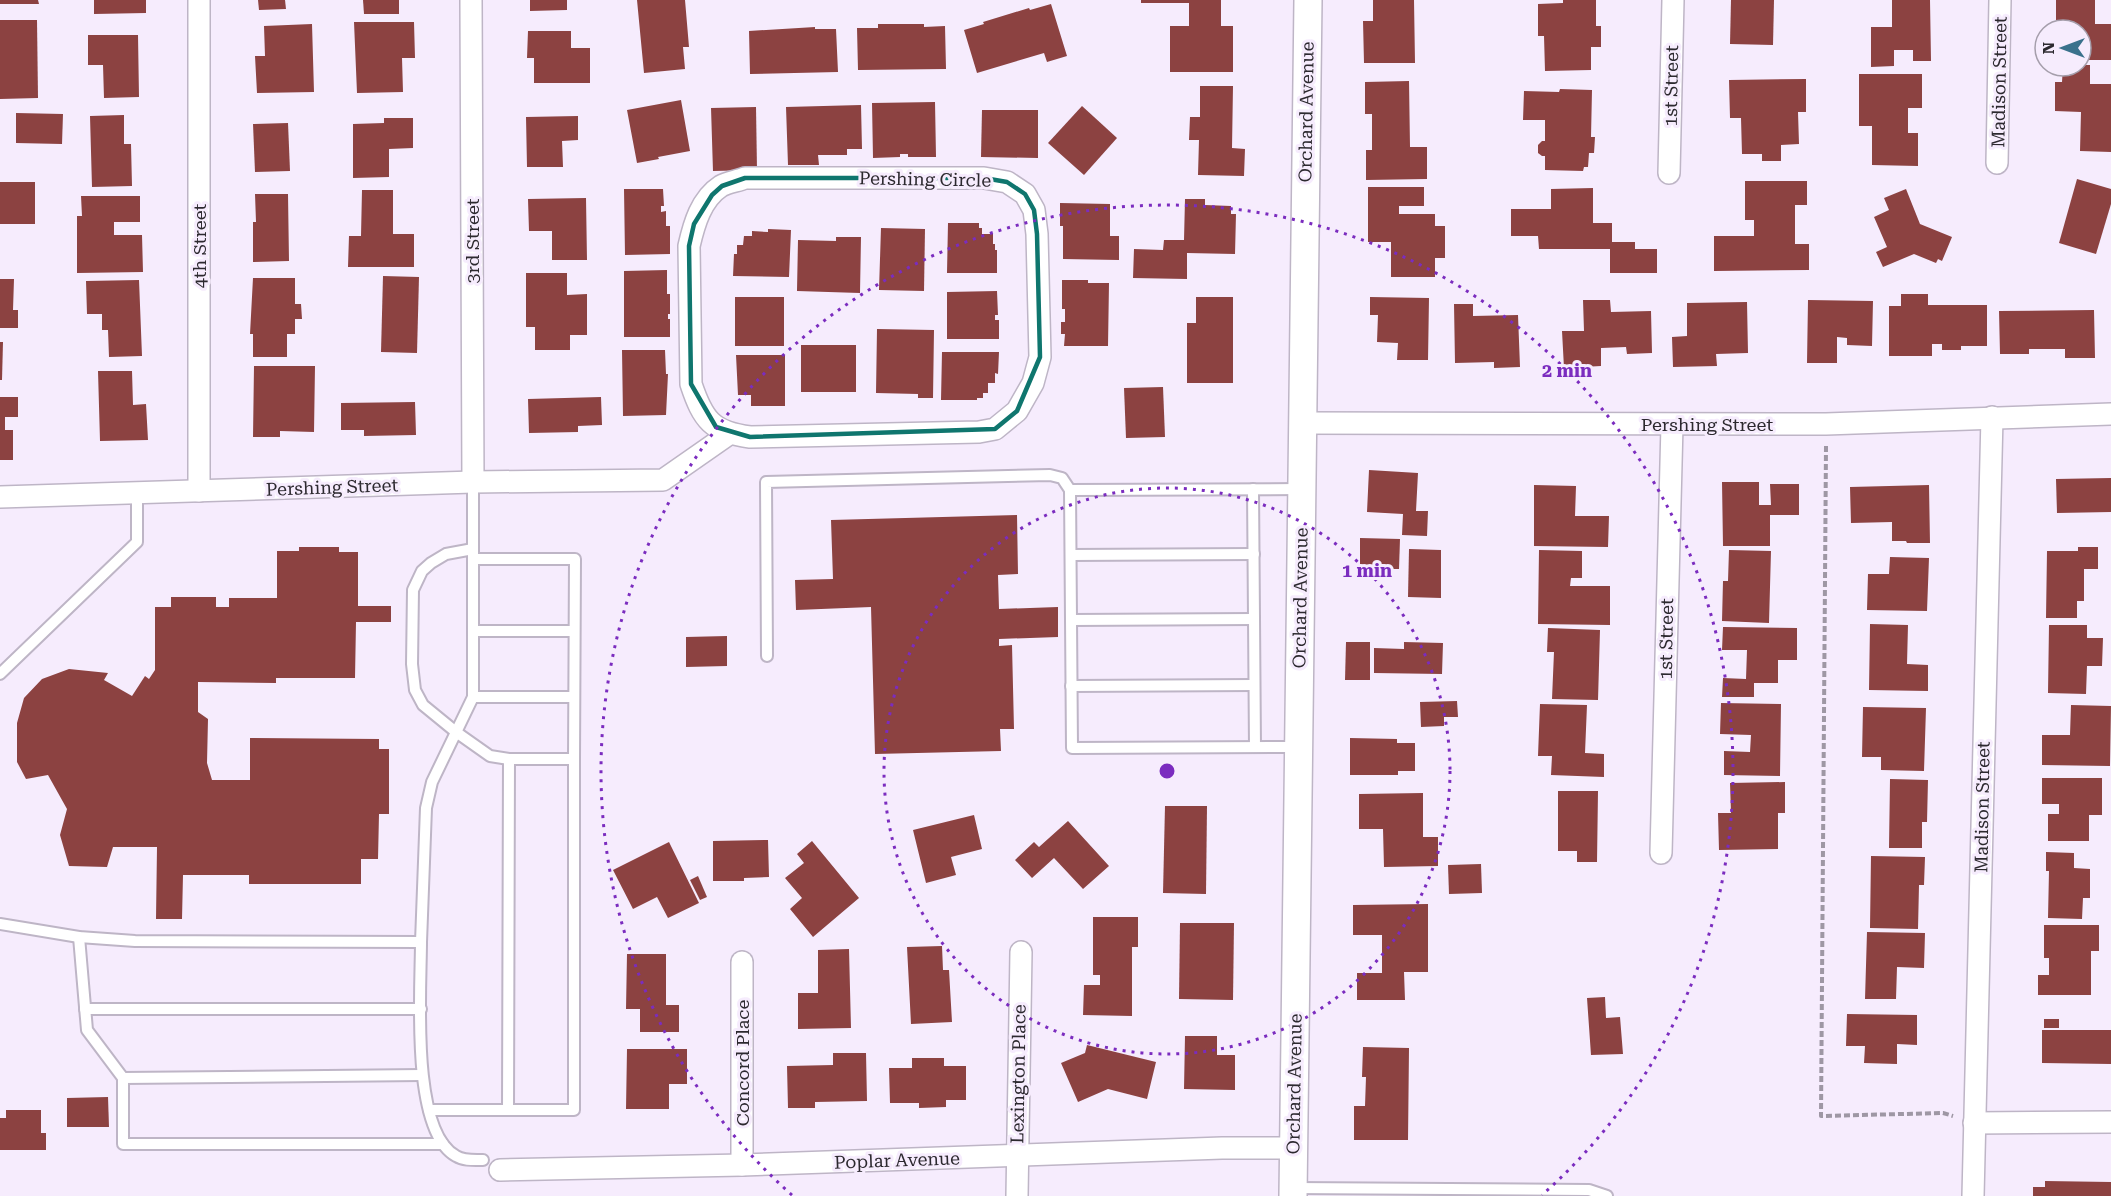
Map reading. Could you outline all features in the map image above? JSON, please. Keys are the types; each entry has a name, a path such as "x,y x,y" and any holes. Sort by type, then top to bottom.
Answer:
{"street":[{"name":"4th Street","path":"199,0 200,491"},
{"name":"3rd Street","path":"471,0 473,482"},
{"name":"Orchard Avenue","path":"1293,1192 1308,0"},
{"name":"1st Street","path":"1669,172 1673,0"},
{"name":"Madison Street","path":"1997,163 2000,0"},
{"name":"Pershing Circle","path":"745,178 984,178 1007,182 1025,194 1034,210 1037,234 1040,357 1033,383 1025,400 1005,422 995,429 979,432 750,437 729,434 716,427 705,417 691,384 689,246 694,224 702,209 722,186 745,178"},
{"name":"Pershing Street","path":"1302,423 1826,424 2111,414"},
{"name":"Madison Street","path":"1973,1196 1992,417"},
{"name":"1st Street","path":"1661,853 1672,425"},
{"name":"Pershing Street","path":"0,497 473,482 663,480 729,434"},
{"name":"Lexington Place","path":"1017,1196 1021,952"},
{"name":"Concord Place","path":"742,962 742,1165"},
{"path":"1974,1122 2111,1122"},
{"name":"Poplar Avenue","path":"492,1165 742,1165 1222,1148 1293,1148"}],"lane":[{"path":"767,656 766,482 1050,475 1062,478 1070,490 1072,748 1298,747"},
{"path":"473,482 473,697 432,782 426,808 421,942 420,1060 429,1110 443,1144 454,1155 492,1165"},
{"path":"1253,489 1255,747"},
{"path":"1070,490 1302,489"},
{"path":"0,674 136,542 137,493"},
{"path":"429,1110 574,1110 575,559 446,554 431,563 422,571 413,590 412,664 416,690 423,705 490,756 509,759 574,759"},
{"path":"1071,555 1254,554"},
{"path":"1071,620 1254,619"},
{"path":"473,631 574,631"},
{"path":"1071,686 1254,685"},
{"path":"473,697 574,697"},
{"path":"508,1110 509,759"},
{"path":"0,924 79,937 135,941 421,942"},
{"path":"79,937 87,1030 123,1078 123,1144 443,1144"},
{"path":"85,1009 421,1009"},
{"path":"123,1078 422,1075"},
{"path":"1293,1192 1589,1190 1607,1196"}],"path":[{"path":"1826,424 1821,1116 1943,1113 1974,1122"}],"highlighted area":[{"path":"745,178 984,178 1007,182 1025,194 1034,210 1037,234 1040,357 1017,411 995,429 750,437 716,427 691,384 689,246 694,224 712,195 722,186"}],"building":[{"path":"0,0 38,0 39,4 0,4"},
{"path":"94,0 146,0 146,13 94,14"},
{"path":"258,0 285,0 286,9 259,10"},
{"path":"363,0 399,0 399,14 364,14"},
{"path":"530,0 567,0 567,10 530,11"},
{"path":"637,0 685,0 689,47 683,47 685,69 644,73"},
{"path":"1141,0 1221,0 1221,26 1233,26 1233,72 1170,72 1170,26 1189,26 1189,3 1141,3"},
{"path":"1373,0 1414,0 1415,63 1364,63 1363,21 1373,21"},
{"path":"1563,0 1596,0 1596,26 1601,26 1601,47 1591,47 1591,70 1545,71 1544,36 1538,36 1538,4 1563,3"},
{"path":"1731,0 1774,0 1773,45 1730,44"},
{"path":"1892,0 1930,0 1931,61 1913,61 1913,50 1894,50 1894,66 1871,67 1871,27 1892,27"},
{"path":"2056,0 2095,0 2095,24 2111,24 2111,60 2093,60 2093,18 2056,18"},
{"path":"1051,4 1067,56 1047,62 1044,53 977,73 964,30 1029,8 1030,10"},
{"path":"0,20 37,20 38,98 0,99"},
{"path":"354,22 414,22 415,58 402,58 403,92 357,93"},
{"path":"312,24 314,92 257,93 255,56 265,56 264,26"},
{"path":"878,24 945,26 946,69 858,70 857,28 878,28"},
{"path":"815,27 815,29 836,29 838,72 750,74 749,31"},
{"path":"528,31 571,31 571,48 590,48 590,83 534,83 534,58 527,58"},
{"path":"88,35 138,35 139,97 104,98 103,65 88,65"},
{"path":"1859,74 1922,74 1922,108 1908,108 1908,133 1918,133 1918,166 1872,165 1872,126 1859,126"},
{"path":"2062,78 2090,78 2090,84 2111,84 2111,152 2080,151 2081,112 2055,111 2055,82 2062,82"},
{"path":"1806,79 1806,112 1798,112 1799,144 1781,145 1781,161 1762,161 1762,154 1742,154 1741,118 1730,118 1729,80"},
{"path":"1409,81 1410,147 1427,147 1427,179 1366,180 1366,150 1372,150 1372,114 1365,114 1365,82"},
{"path":"1200,86 1233,86 1232,148 1245,149 1244,176 1198,175 1199,140 1189,140 1190,117 1200,117"},
{"path":"1560,89 1592,90 1591,137 1595,137 1594,153 1589,153 1588,167 1584,167 1583,171 1545,170 1545,156 1538,153 1538,145 1545,141 1545,120 1523,120 1524,91 1559,92"},
{"path":"681,100 690,151 637,163 627,110"},
{"path":"935,102 936,157 908,157 908,154 900,154 900,157 873,158 872,103"},
{"path":"861,105 862,149 847,149 847,155 818,155 819,165 788,165 786,107"},
{"path":"1082,106 1117,138 1084,175 1048,143"},
{"path":"756,107 757,170 713,171 711,108"},
{"path":"982,110 1038,110 1038,158 981,157"},
{"path":"16,113 63,114 62,144 16,143"},
{"path":"124,115 124,144 131,144 132,186 92,187 90,116"},
{"path":"578,116 578,140 562,141 563,167 527,167 526,117"},
{"path":"384,118 413,118 413,148 389,149 389,177 353,178 353,124 384,123"},
{"path":"288,123 290,171 255,172 253,124"},
{"path":"2077,179 2111,189 2111,204 2096,254 2059,243"},
{"path":"1745,181 1807,181 1807,205 1795,205 1795,244 1809,244 1809,270 1714,271 1714,236 1754,236 1754,220 1745,220"},
{"path":"0,182 35,182 35,224 0,224"},
{"path":"1368,187 1424,187 1424,206 1399,206 1399,214 1435,214 1435,226 1445,226 1445,258 1435,258 1435,277 1391,277 1391,242 1368,242"},
{"path":"1593,188 1593,223 1612,223 1612,242 1635,242 1635,249 1657,249 1657,273 1610,273 1610,249 1539,249 1538,236 1511,236 1511,209 1551,209 1551,189"},
{"path":"624,189 663,189 664,206 661,206 661,212 666,211 666,226 670,226 670,254 625,255"},
{"path":"1906,189 1920,224 1952,237 1942,261 1938,259 1936,263 1914,254 1883,267 1876,252 1887,247 1874,217 1889,210 1884,198"},
{"path":"362,190 393,190 393,234 414,234 414,267 348,267 349,236 361,236"},
{"path":"255,194 288,194 289,261 253,262 253,222 256,222"},
{"path":"81,196 140,196 140,222 114,222 114,235 142,235 143,272 77,273 77,216 82,216"},
{"path":"586,198 587,260 552,260 552,231 529,231 528,199"},
{"path":"1185,199 1205,199 1205,205 1231,206 1231,214 1236,214 1235,254 1187,253 1187,279 1133,278 1134,249 1163,250 1164,240 1184,240"},
{"path":"1060,203 1110,204 1110,236 1119,236 1119,260 1063,259"},
{"path":"948,223 979,223 982,234 993,234 993,244 997,250 997,273 947,273"},
{"path":"881,228 925,229 924,291 879,290"},
{"path":"768,229 791,230 789,277 733,276 734,254 737,254 737,245 743,245 744,236 752,236 752,231 768,232"},
{"path":"836,237 861,237 860,293 797,291 798,240 836,241"},
{"path":"667,270 667,294 670,294 668,319 670,319 670,337 624,337 624,271"},
{"path":"526,273 567,273 567,295 587,294 587,335 570,335 570,350 535,350 535,327 526,327"},
{"path":"383,276 419,277 417,353 381,352"},
{"path":"253,278 295,278 295,304 301,304 302,319 295,319 295,334 287,334 287,357 253,357 253,334 250,334"},
{"path":"0,279 14,279 13,310 18,310 18,328 0,328"},
{"path":"139,280 142,356 109,357 108,330 102,330 102,314 87,314 86,281"},
{"path":"1062,280 1109,283 1108,346 1064,346 1065,334 1061,334 1061,322 1065,322 1065,309 1062,309"},
{"path":"997,291 998,315 995,315 995,320 999,320 999,339 947,339 947,292"},
{"path":"1901,294 1928,294 1928,305 1987,305 1987,346 1961,346 1961,350 1942,350 1942,344 1932,344 1932,356 1889,356 1889,306 1901,306"},
{"path":"735,297 784,297 784,346 735,346"},
{"path":"1196,297 1233,297 1233,383 1187,383 1187,323 1196,323"},
{"path":"1370,297 1429,298 1428,360 1397,360 1398,343 1377,342 1378,315 1370,315"},
{"path":"1583,300 1610,300 1611,312 1651,311 1652,353 1627,354 1626,347 1601,348 1601,366 1564,368 1562,331 1584,331"},
{"path":"1808,300 1873,301 1872,346 1847,345 1847,338 1837,337 1837,363 1807,363"},
{"path":"1747,302 1748,353 1716,354 1717,366 1673,367 1672,337 1687,336 1687,303"},
{"path":"1454,304 1473,304 1473,316 1518,315 1520,367 1494,368 1494,362 1455,363"},
{"path":"2094,310 2095,358 2065,358 2065,349 2029,349 2029,354 2000,354 1999,311"},
{"path":"877,329 934,330 933,398 918,398 918,394 876,393"},
{"path":"0,342 3,342 2,380 0,380"},
{"path":"801,345 856,345 856,392 801,392"},
{"path":"622,350 665,350 666,374 668,374 666,415 623,416"},
{"path":"942,352 999,352 998,374 995,373 995,383 988,383 988,393 983,393 983,398 941,400"},
{"path":"736,355 785,355 785,406 751,406 751,395 738,395"},
{"path":"254,366 315,366 314,432 280,431 280,437 253,437"},
{"path":"98,371 132,371 133,405 146,404 148,440 100,441"},
{"path":"1163,387 1165,437 1126,438 1124,388"},
{"path":"0,397 18,397 18,417 5,417 5,430 13,430 13,460 0,460"},
{"path":"601,397 602,425 578,426 578,432 529,433 528,399"},
{"path":"415,402 416,435 364,436 364,430 341,430 341,403"},
{"path":"1369,470 1418,473 1416,511 1428,511 1427,536 1402,535 1403,514 1367,512"},
{"path":"2111,478 2111,512 2057,513 2056,479"},
{"path":"1722,482 1759,482 1759,505 1771,505 1770,484 1799,484 1799,515 1770,515 1770,546 1723,546"},
{"path":"1534,485 1576,486 1575,516 1609,516 1608,547 1534,546"},
{"path":"1929,485 1930,543 1892,541 1892,522 1851,523 1850,487"},
{"path":"1017,515 1018,574 998,575 999,609 1058,607 1058,637 999,639 999,646 1012,645 1014,729 1000,729 1001,751 875,754 871,607 796,610 795,580 833,579 831,520"},
{"path":"1360,538 1400,539 1399,569 1360,569"},
{"path":"299,547 339,547 339,552 358,552 358,606 391,606 391,622 356,622 355,678 276,678 276,683 198,682 198,712 208,719 207,763 212,780 250,780 250,738 379,739 379,749 389,749 389,814 379,814 378,859 361,859 361,884 249,884 249,875 183,875 182,919 156,919 157,847 113,847 107,867 69,866 60,835 67,809 48,775 26,779 17,762 17,723 24,698 42,679 69,669 108,673 104,680 132,696 145,676 149,679 155,670 155,607 171,607 171,597 216,597 216,607 229,607 229,598 277,598 277,551 299,551"},
{"path":"2078,547 2098,547 2098,569 2084,569 2084,601 2077,601 2077,618 2046,618 2047,551 2078,551"},
{"path":"1409,549 1441,550 1441,598 1408,597"},
{"path":"1539,550 1582,551 1582,578 1571,578 1570,586 1610,586 1610,625 1538,624"},
{"path":"1729,550 1771,551 1769,623 1722,621 1723,581 1728,581"},
{"path":"1890,557 1929,558 1927,611 1867,610 1868,574 1889,574"},
{"path":"1870,624 1908,625 1907,664 1928,665 1928,691 1869,690"},
{"path":"2049,625 2087,625 2087,638 2103,638 2102,666 2087,666 2086,694 2048,693"},
{"path":"1723,627 1797,628 1797,660 1778,660 1778,683 1754,683 1754,697 1722,697 1723,678 1746,679 1747,650 1722,650"},
{"path":"1548,628 1600,630 1598,700 1552,699 1554,652 1547,652"},
{"path":"727,636 727,666 686,667 686,637"},
{"path":"1346,642 1370,642 1370,680 1345,680"},
{"path":"1404,642 1443,643 1442,674 1374,673 1374,648 1404,649"},
{"path":"1457,701 1458,717 1444,717 1444,726 1421,727 1420,702"},
{"path":"1721,703 1781,704 1780,776 1724,775 1724,751 1750,752 1751,735 1720,734"},
{"path":"1540,704 1587,705 1585,753 1604,754 1604,777 1551,775 1552,756 1538,756"},
{"path":"2071,705 2111,706 2110,766 2042,765 2042,735 2070,735"},
{"path":"1863,707 1926,708 1924,771 1881,770 1881,757 1862,757"},
{"path":"1350,738 1397,739 1397,743 1415,743 1415,771 1398,771 1398,775 1350,775"},
{"path":"2042,778 2102,778 2102,815 2089,815 2089,841 2048,841 2048,814 2059,814 2059,804 2042,804"},
{"path":"1890,779 1928,780 1927,822 1922,822 1922,848 1889,848"},
{"path":"1785,782 1785,813 1778,813 1778,849 1719,850 1718,813 1731,813 1730,783"},
{"path":"1558,791 1598,791 1597,862 1577,862 1577,851 1558,851"},
{"path":"1423,793 1423,837 1438,837 1438,866 1384,867 1383,829 1359,829 1359,794"},
{"path":"1165,806 1207,806 1206,894 1163,893"},
{"path":"974,815 982,849 951,857 956,875 926,883 913,830"},
{"path":"1068,821 1109,866 1083,889 1054,858 1032,878 1015,860 1034,842 1039,847"},
{"path":"768,840 769,877 744,878 744,881 713,881 713,841"},
{"path":"812,841 859,898 813,937 790,909 802,898 785,878 804,863 797,854"},
{"path":"669,842 699,903 668,918 657,897 633,909 613,870"},
{"path":"2046,852 2074,853 2074,868 2090,869 2090,898 2083,898 2082,919 2048,918 2049,871 2046,871"},
{"path":"1871,856 1925,857 1924,885 1919,885 1918,929 1870,928"},
{"path":"1481,864 1482,893 1449,894 1448,865"},
{"path":"698,876 707,897 700,900 690,880"},
{"path":"1428,904 1428,972 1404,972 1405,1000 1357,1000 1357,973 1382,973 1382,935 1353,935 1353,905"},
{"path":"1093,917 1138,917 1138,947 1132,947 1132,1016 1083,1015 1084,985 1100,985 1100,975 1093,975"},
{"path":"1180,923 1234,923 1233,1000 1179,999"},
{"path":"2044,925 2099,925 2099,951 2091,951 2091,995 2038,995 2038,975 2049,975 2049,958 2044,958"},
{"path":"1867,932 1925,933 1924,968 1897,967 1896,999 1865,999"},
{"path":"942,946 943,970 949,970 952,1022 911,1024 907,947"},
{"path":"849,949 851,1028 798,1029 798,993 818,993 818,950"},
{"path":"627,954 666,954 666,1005 679,1005 679,1032 640,1032 640,1009 626,1009"},
{"path":"1605,997 1606,1018 1620,1017 1623,1054 1591,1055 1587,998"},
{"path":"1847,1014 1917,1015 1917,1045 1897,1044 1897,1064 1864,1063 1865,1046 1846,1046"},
{"path":"2044,1019 2059,1019 2059,1028 2044,1028"},
{"path":"2042,1030 2111,1030 2111,1064 2042,1063"},
{"path":"1185,1036 1217,1036 1217,1055 1235,1055 1235,1090 1184,1089"},
{"path":"1087,1045 1156,1062 1147,1099 1108,1089 1078,1102 1061,1063 1085,1053"},
{"path":"1363,1047 1409,1048 1408,1140 1354,1140 1354,1106 1365,1106 1366,1077 1362,1077"},
{"path":"627,1049 687,1049 687,1084 669,1084 669,1109 626,1109"},
{"path":"833,1053 866,1053 867,1101 815,1102 815,1108 788,1108 787,1066 833,1065"},
{"path":"912,1058 944,1058 944,1066 966,1066 966,1100 946,1100 946,1107 919,1108 919,1103 890,1103 889,1068 912,1068"},
{"path":"108,1097 109,1127 67,1127 67,1098"},
{"path":"6,1110 41,1110 41,1133 46,1133 46,1150 0,1150 0,1118 6,1118"},
{"path":"2045,1181 2111,1182 2111,1196 2033,1196 2033,1187 2045,1187"}]}
